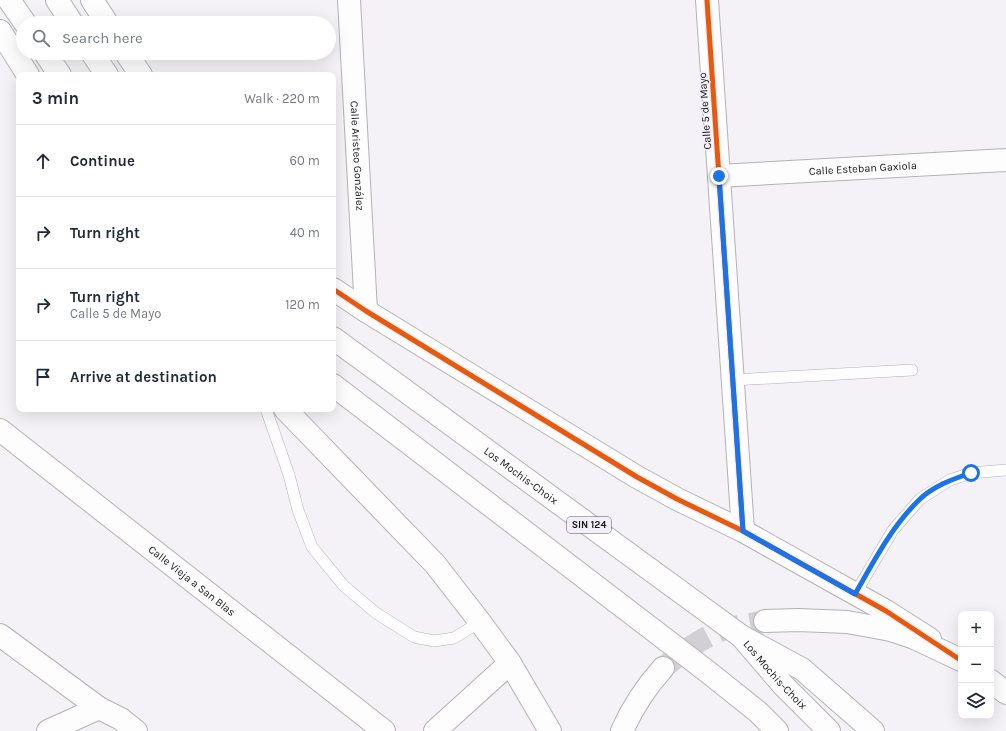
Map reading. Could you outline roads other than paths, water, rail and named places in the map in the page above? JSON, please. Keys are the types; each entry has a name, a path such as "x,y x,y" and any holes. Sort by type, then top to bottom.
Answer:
{"main road":[{"path":"9,0 20,16"},
{"path":"57,0 67,16"},
{"path":"92,0 102,16"},
{"name":"Calle Aristeo González","path":"349,0 366,311"},
{"name":"Calle 5 de Mayo","path":"707,0 743,531"},
{"path":"0,31 16,56"},
{"path":"18,60 26,72"},
{"path":"50,60 58,72"},
{"path":"131,60 139,72"},
{"name":"Calle Esteban Gaxiola","path":"719,176 1006,160"},
{"path":"336,291 366,311 637,477 677,499 743,531 886,611 958,658"},
{"name":"Los Mochis-Choix","path":"336,340 741,636 783,684 829,731"},
{"path":"336,387 708,672 758,712 777,731"},
{"path":"288,412 435,564 510,664 550,731"},
{"name":"Calle Vieja a San Blas","path":"0,430 384,731"},
{"path":"765,621 798,620 847,622 891,630 912,637 958,658"},
{"path":"0,635 99,708 121,719 136,731"},
{"path":"741,636 802,669 873,731"},
{"path":"435,731 510,664"},
{"path":"622,731 636,702 663,668"},
{"path":"994,683 1006,693"},
{"path":"48,731 99,708"}],"lane":[{"path":"733,380 912,370"},
{"path":"267,412 289,475 298,510 312,547 344,586 376,613 414,637 434,641 454,638 480,622"},
{"path":"855,594 893,530 920,499 950,480 971,473 1006,470"}],"tunnel":[{"path":"663,668 692,646 715,633 765,621"}]}
